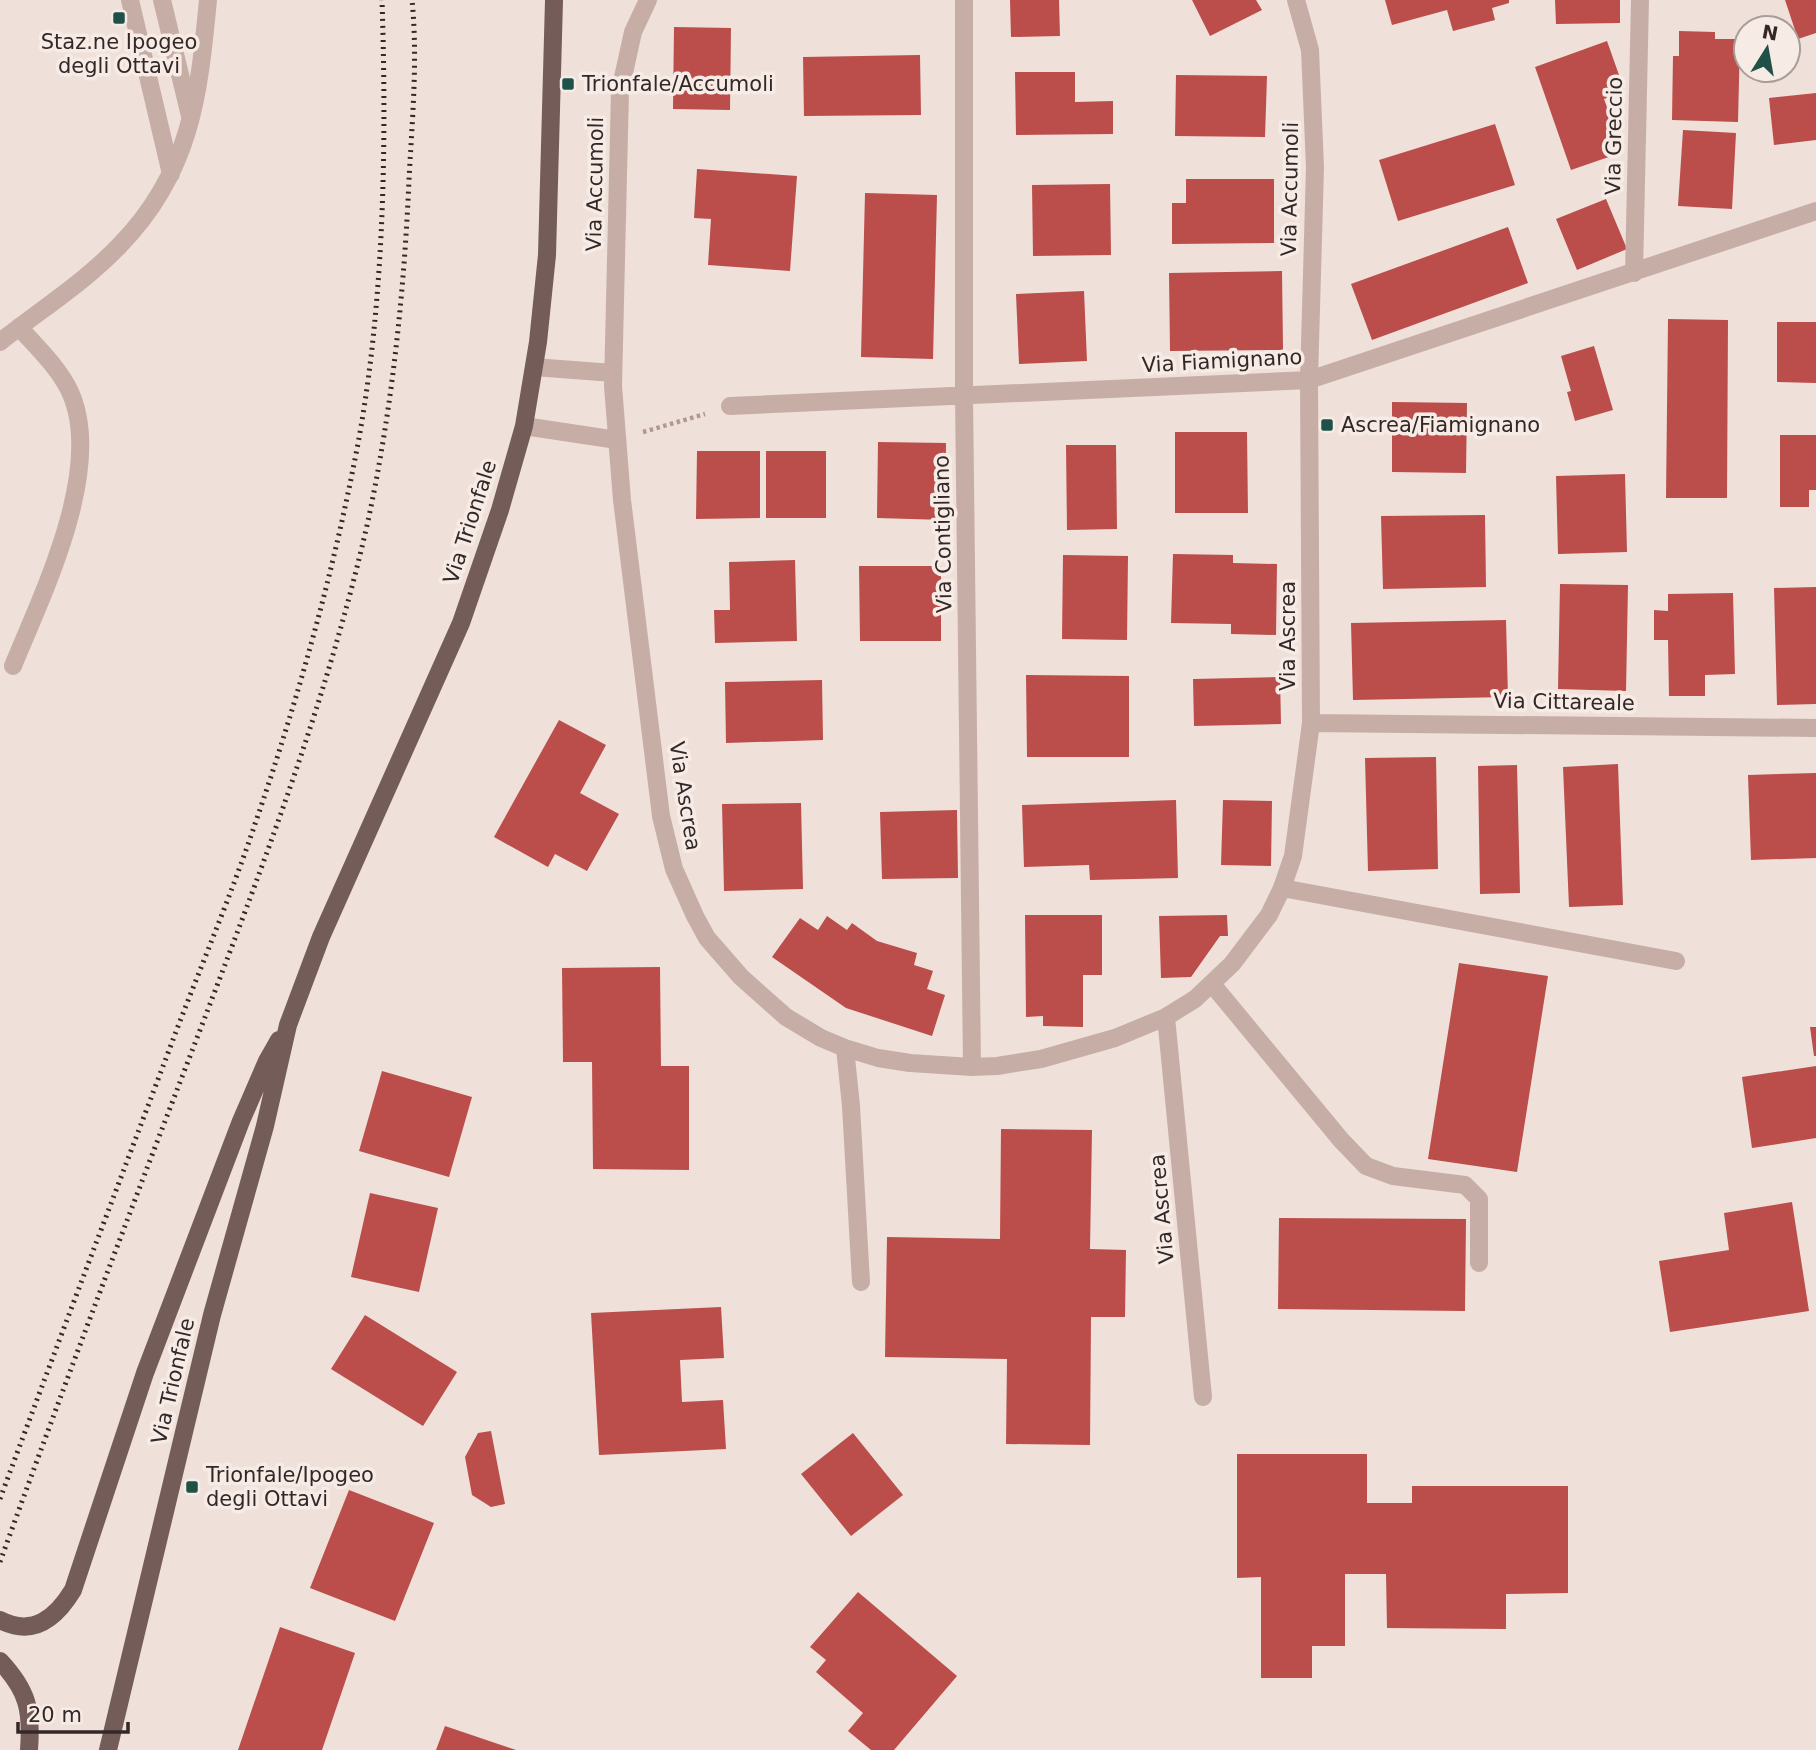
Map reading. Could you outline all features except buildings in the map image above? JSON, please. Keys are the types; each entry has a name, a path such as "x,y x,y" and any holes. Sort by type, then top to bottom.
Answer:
{"main road":[{"name":"Via Trionfale","path":"108,1750 212,1315 265,1126 288,1025 321,937 461,623 500,510 524,426 544,298 549,218 554,0"},
{"name":"Via Trionfale","path":"0,1620 27,1627 42,1624 55,1615 72,1590 149,1361 245,1112 267,1061 288,1025"},
{"path":"0,1661 16,1678 26,1698 31,1717 29,1750"}],"street":[{"path":"130,0 171,174"},
{"path":"162,0 191,121"},
{"path":"0,342 88,275 121,244 150,209 177,163 191,121 202,63 208,0"},
{"name":"Via Accumoli","path":"617,440 613,373 621,91 633,32 648,0"},
{"name":"Via Contigliano","path":"964,0 964,396 972,1066"},
{"name":"Via Accumoli","path":"1296,0 1310,50 1314,92 1315,167 1309,380"},
{"name":"Via Greccio","path":"1634,272 1640,0"},
{"name":"Via Fiamignano","path":"730,406 1309,380 1816,211"},
{"path":"13,666 64,539 79,467 78,416 73,398 63,379 19,327"},
{"path":"534,366 613,373"},
{"name":"Via Ascrea","path":"617,440 622,500 662,816 674,869 707,938 741,977 786,1017 821,1038 845,1048 878,1058 910,1063 972,1066 1019,1063 1060,1054 1139,1029 1166,1017 1195,999 1251,941 1269,915 1282,888 1293,856 1311,723 1309,380"},
{"path":"524,426 617,440"},
{"name":"Via Cittareale","path":"1311,723 1816,728"},
{"path":"1282,888 1676,961"},
{"path":"1212,984 1341,1140 1366,1166 1393,1176 1465,1185 1479,1199 1479,1263"},
{"name":"Via Ascrea","path":"1166,1017 1203,1397"},
{"path":"845,1048 861,1282"}],"path":[{"path":"617,440 730,406"}],"railway":[{"path":"0,1499 246,850 284,736 322,603 353,469 363,412 377,295 383,176 382,0"},
{"path":"0,1562 272,839 315,713 352,586 384,436 400,308 414,90 412,0"}],"place":[{"name":"Staz.ne Ipogeo degli Ottavi","path":"119,18"},
{"name":"Trionfale/Accumoli","path":"568,84"},
{"name":"Ascrea/Fiamignano","path":"1327,425"},
{"name":"Trionfale/Ipogeo degli Ottavi","path":"192,1487"}]}
